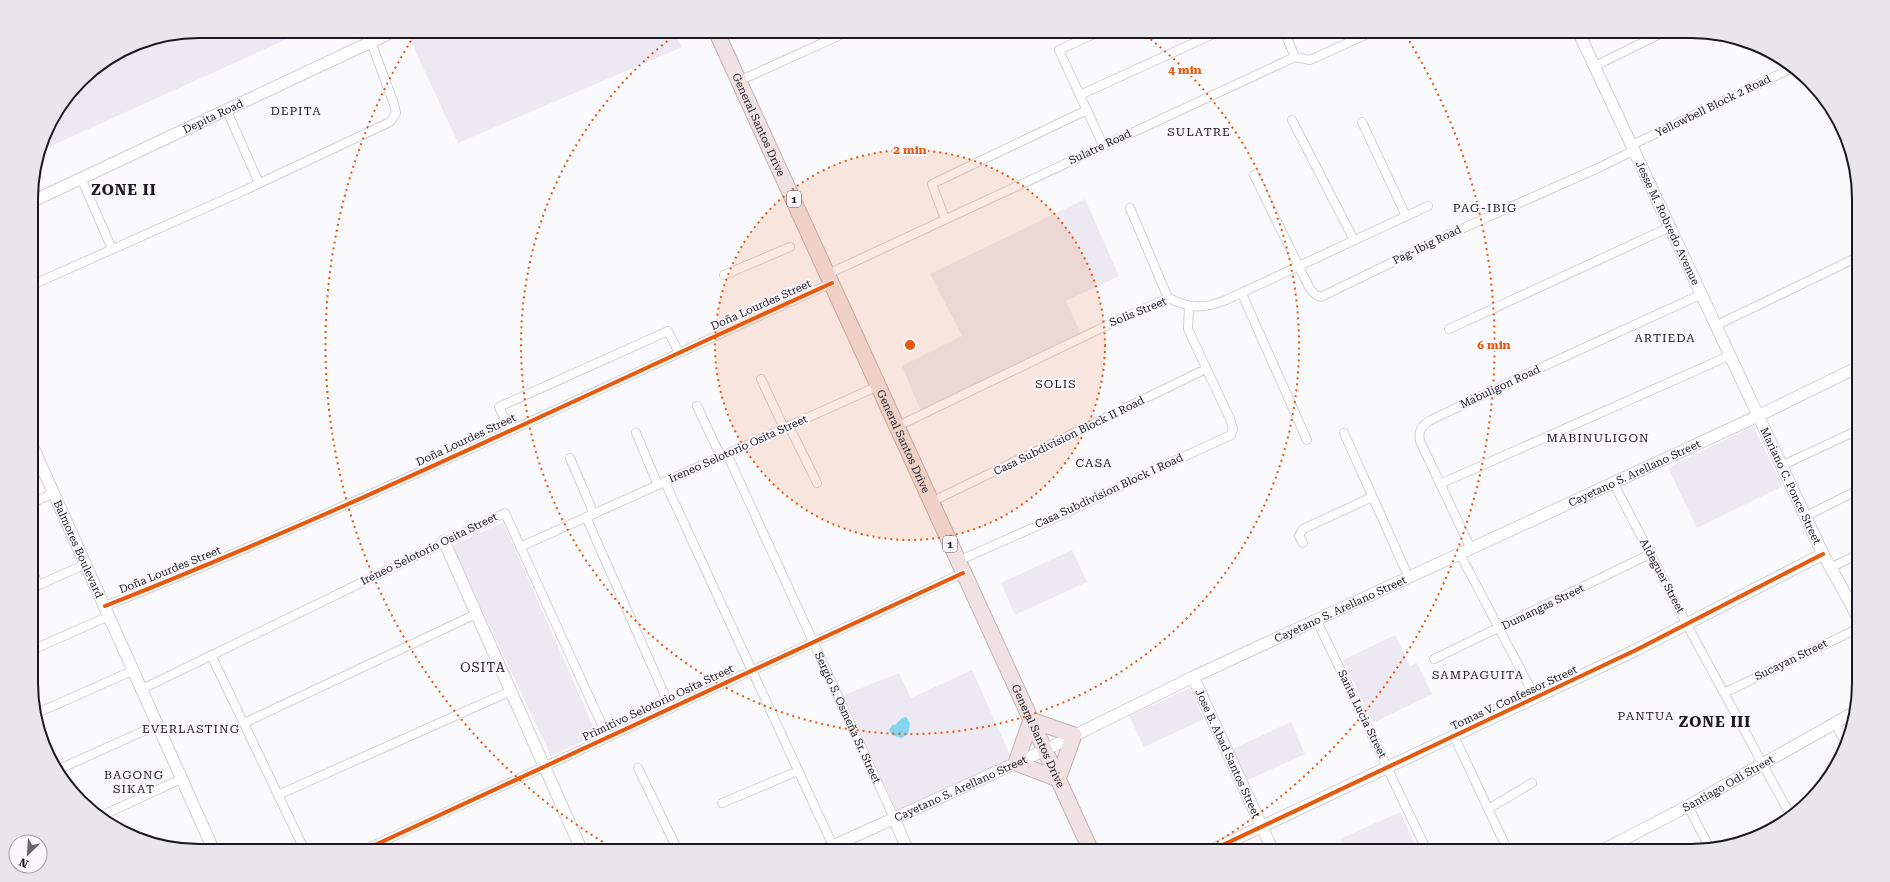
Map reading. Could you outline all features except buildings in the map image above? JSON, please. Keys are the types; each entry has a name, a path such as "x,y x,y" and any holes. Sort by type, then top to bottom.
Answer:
{"highway":[{"name":"General Santos Drive","path":"719,38 1088,844"},
{"path":"1031,720 1074,735 1058,779 1016,763 1031,720"}],"street":[{"name":"Depita Road","path":"38,199 379,38"},
{"path":"739,80 833,38"},
{"path":"1085,38 1059,50 1103,145"},
{"path":"1080,95 1205,38"},
{"path":"1287,38 1296,57"},
{"name":"Sulatre Road","path":"830,279 945,219 1103,145 1296,57 1310,60 1359,38"},
{"name":"Jesse M. Robredo Avenue","path":"1581,38 1717,325 1758,416"},
{"path":"1595,66 1652,38"},
{"path":"38,282 259,183 380,127 394,118 396,113 394,104 371,42"},
{"name":"Yellowbell Block 2 Road","path":"1633,147 1788,70"},
{"path":"945,219 932,184 1087,110"},
{"path":"227,111 259,183"},
{"path":"1292,120 1354,240"},
{"path":"1362,122 1406,216"},
{"name":"Pag-Ibig Road","path":"1254,175 1312,292 1316,295 1324,296 1452,233 1598,168 1633,147"},
{"path":"81,178 112,249"},
{"name":"Solis Street","path":"896,427 1112,323 1168,298 1189,306 1206,307 1242,294 1428,206"},
{"path":"1130,208 1168,298"},
{"path":"1449,329 1670,227"},
{"path":"724,275 790,247"},
{"path":"1717,325 1852,260"},
{"name":"Doña Lourdes Street","path":"38,647 107,611 300,526 679,353 830,279"},
{"path":"1242,294 1307,440"},
{"name":"Mabuligon Road","path":"1471,549 1420,441 1420,430 1425,423 1529,373 1702,294"},
{"path":"1189,306 1188,327 1206,369"},
{"path":"510,430 499,407 668,331 679,353"},
{"path":"1440,484 1731,355"},
{"name":"Casa Subdivision Block I Road","path":"961,567 981,550 1064,514 1140,476 1232,434 1233,429 1206,369"},
{"name":"Casa Subdivision Block II Road","path":"931,502 1206,369"},
{"name":"Cayetano S. Arellano Street","path":"837,844 1045,750 1193,677 1758,416 1852,370"},
{"path":"761,380 817,483"},
{"name":"Ireneo Selotorio Osita Street","path":"140,690 444,541 505,513 520,547 878,386"},
{"name":"Sergio S. Osmeña Sr. Street","path":"697,406 724,455 813,642 905,844"},
{"name":"Mariano C. Ponce Street","path":"1758,416 1823,554 1852,607"},
{"path":"636,433 662,483 832,844"},
{"path":"1781,466 1852,433"},
{"path":"1344,434 1409,578"},
{"path":"570,458 594,514"},
{"name":"Balmores Boulevard","path":"38,462 54,493 107,611 140,690 211,844"},
{"name":"Aldeguer Street","path":"1613,482 1687,625 1788,811"},
{"path":"38,500 54,493"},
{"path":"1806,516 1852,493"},
{"path":"1303,543 1299,536 1303,529 1372,497"},
{"path":"586,517 670,708"},
{"path":"444,541 579,844"},
{"path":"520,547 607,736"},
{"path":"1460,554 1535,697"},
{"name":"Dumangas Street","path":"1434,659 1650,554"},
{"name":"Tomas V. Confessor Street","path":"1224,844 1687,625 1823,554"},
{"path":"1830,568 1852,557"},
{"path":"38,586 86,564"},
{"name":"Primitivo Selotorio Osita Street","path":"377,844 607,736 813,642 961,567"},
{"path":"244,723 476,614"},
{"name":"Santa Lucia Street","path":"1317,621 1424,844"},
{"name":"Sucayan Street","path":"1724,692 1852,631"},
{"path":"211,655 302,844"},
{"path":"41,712 132,671"},
{"name":"Jose B. Abad Santos Street","path":"1193,677 1270,844"},
{"path":"278,795 511,690"},
{"name":"Santiago Odi Street","path":"1622,844 1849,715"},
{"path":"1834,723 1842,737"},
{"path":"63,768 157,725"},
{"path":"1454,736 1505,844"},
{"path":"638,768 675,844"},
{"path":"722,803 798,771"},
{"path":"105,814 181,779"},
{"path":"1488,809 1532,783"},
{"path":"1688,806 1707,843"}],"shaded area":[{"path":"189,38 290,38 47,148 50,138 65,110 85,85 110,65 138,50 157,43"},
{"path":"409,38 678,38 682,47 458,143"},
{"path":"1085,199 1119,276 1066,301 1082,336 921,412 902,366 962,336 930,274"},
{"path":"1753,426 1783,486 1697,528 1668,468"},
{"path":"503,522 597,735 551,756 452,546"},
{"path":"1072,550 1087,582 1015,615 1001,583"},
{"path":"1395,635 1410,666 1417,663 1432,694 1373,723 1343,660"},
{"path":"972,670 1012,759 897,812 844,695 899,673 911,698"},
{"path":"1190,688 1204,719 1144,747 1129,716"},
{"path":"1291,722 1305,754 1246,781 1232,749"},
{"path":"1400,812 1415,844 1342,844 1340,839"}],"water":[{"path":"906,717 910,723 908,734 901,738 892,735 889,730 892,725 895,725 902,718"}],"cycle path":[{"path":"105,606 197,569 380,490 832,283"},
{"path":"1225,844 1636,650 1823,554"},
{"path":"377,844 963,573"}],"district":[{"name":"DEPITA","path":"296,111"},
{"name":"SULATRE","path":"1199,132"},
{"name":"ZONE II","path":"124,190"},
{"name":"PAG-IBIG","path":"1485,208"},
{"name":"ARTIEDA","path":"1665,338"},
{"name":"SOLIS","path":"1056,384"},
{"name":"MABINULIGON","path":"1598,438"},
{"name":"CASA","path":"1094,463"},
{"name":"OSITA","path":"483,667"},
{"name":"SAMPAGUITA","path":"1478,675"},
{"name":"PANTUA","path":"1646,716"},
{"name":"ZONE III","path":"1715,722"},
{"name":"EVERLASTING","path":"191,729"},
{"name":"BAGONG SIKAT","path":"134,782"}]}
